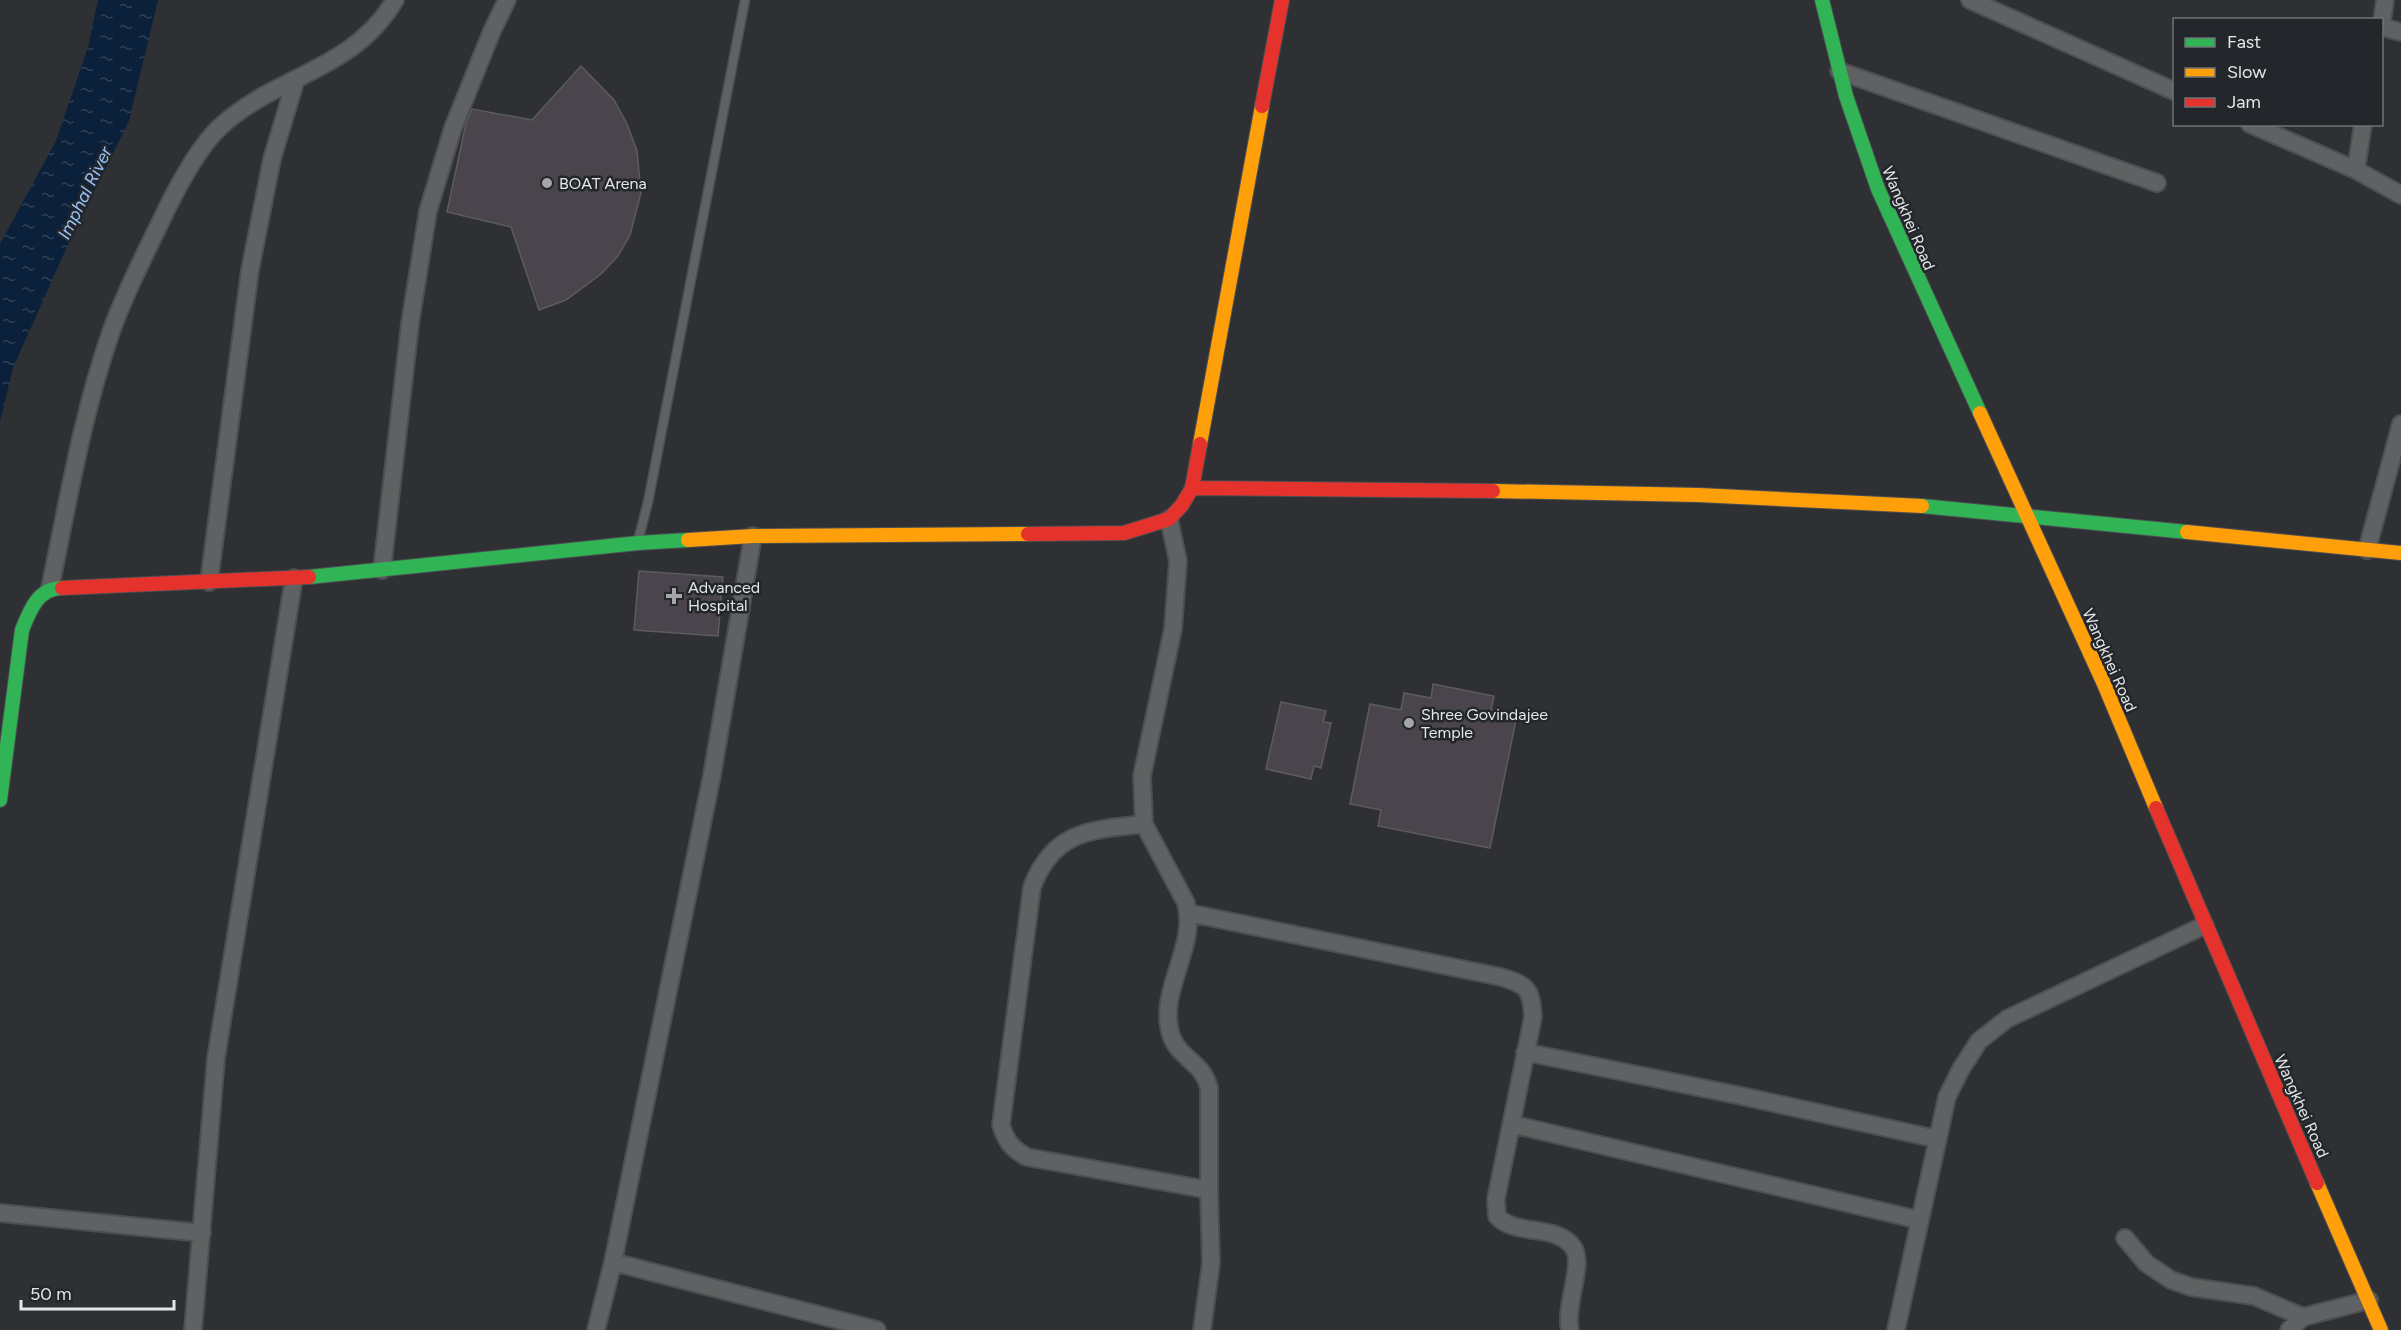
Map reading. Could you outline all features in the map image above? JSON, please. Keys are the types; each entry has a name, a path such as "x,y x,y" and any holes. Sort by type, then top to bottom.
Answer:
{"street":[{"path":"50,588 80,445 111,332 175,192 219,128 243,107 354,47 373,28 395,0"},
{"path":"382,570 410,324 428,211 453,128 507,0"},
{"path":"0,800 22,630 30,609 39,595 50,588 294,578 638,543 753,536 1124,533 1169,519 1182,505 1192,488 1282,0"},
{"name":"Wangkhei Road","path":"1822,0 1855,128 1878,189 2104,684 2205,925 2381,1330"},
{"path":"1970,0 2173,90"},
{"path":"2383,18 2385,0"},
{"path":"2383,27 2401,32"},
{"path":"1839,70 2157,183"},
{"path":"209,582 250,270 272,159 296,79"},
{"path":"2255,126 2356,170 2401,195"},
{"path":"2356,170 2363,126"},
{"path":"2367,550 2401,424"},
{"path":"1192,488 1636,492 1869,502 2026,514 2401,553"},
{"path":"1169,519 1178,561 1173,629 1142,776 1144,824 1186,903 1188,913 1188,928 1168,1009 1171,1037 1179,1051 1202,1072 1209,1087 1211,1263 1202,1330"},
{"path":"596,1330 613,1262 712,775 753,536"},
{"path":"194,1330 216,1058 294,578"},
{"path":"1144,824 1089,831 1051,852 1040,867 1032,887 1001,1125 1005,1139 1016,1151 1027,1157 1209,1190"},
{"path":"1188,913 1501,977 1519,982 1530,993 1533,1017 1496,1199 1497,1216 1509,1224 1557,1236 1574,1247 1577,1268 1568,1312 1570,1330"},
{"path":"1896,1330 1947,1097 1979,1041 2007,1019 2205,925"},
{"path":"1525,1052 1937,1139"},
{"path":"1511,1124 1919,1220"},
{"path":"0,1213 202,1233"},
{"path":"2126,1238 2146,1263 2171,1281 2191,1287 2254,1296 2303,1317"},
{"path":"613,1262 866,1329"},
{"path":"2289,1330 2303,1317 2369,1300"}],"lane":[{"path":"638,543 648,502 745,0"}],"water":[{"name":"Imphal River","path":"98,0 158,0 129,121 70,240 13,368 0,422 0,244 56,141 88,47"}],"building":[{"name":"BOAT Arena","path":"581,66 614,100 627,124 637,151 641,193 630,235 618,256 601,274 566,300 539,310 511,227 447,212 466,123 472,109 532,120"},
{"path":"639,571 723,577 718,636 634,630"},
{"path":"1433,684 1494,696 1491,710 1517,715 1490,848 1378,826 1381,810 1350,804 1370,704 1401,710 1404,693 1431,698"},
{"path":"1281,702 1326,711 1323,722 1331,723 1321,768 1314,766 1311,779 1266,769"}],"traffic: fast":[{"path":"1822,0 1846,96 1878,189 1980,413"},
{"path":"1922,506 2187,532"},
{"path":"309,577 638,543 688,540"},
{"path":"0,800 22,630 32,608 41,596 54,589 62,588"}],"traffic: slow":[{"path":"1200,444 1262,106"},
{"path":"1980,413 2104,684 2156,808"},
{"path":"1493,491 1699,495 1922,506"},
{"path":"2187,532 2401,553"},
{"path":"688,540 753,536 1028,534"},
{"path":"2317,1183 2381,1330"}],"traffic: jam":[{"path":"1262,106 1282,0"},
{"path":"1028,534 1124,533 1169,519 1182,505 1192,488 1200,444"},
{"path":"1192,488 1493,491"},
{"path":"62,588 309,577"},
{"path":"2156,808 2317,1183"}],"place":[{"name":"BOAT Arena","path":"547,183"},
{"name":"Advanced Hospital","path":"674,596"},
{"name":"Shree Govindajee Temple","path":"1409,723"}]}
